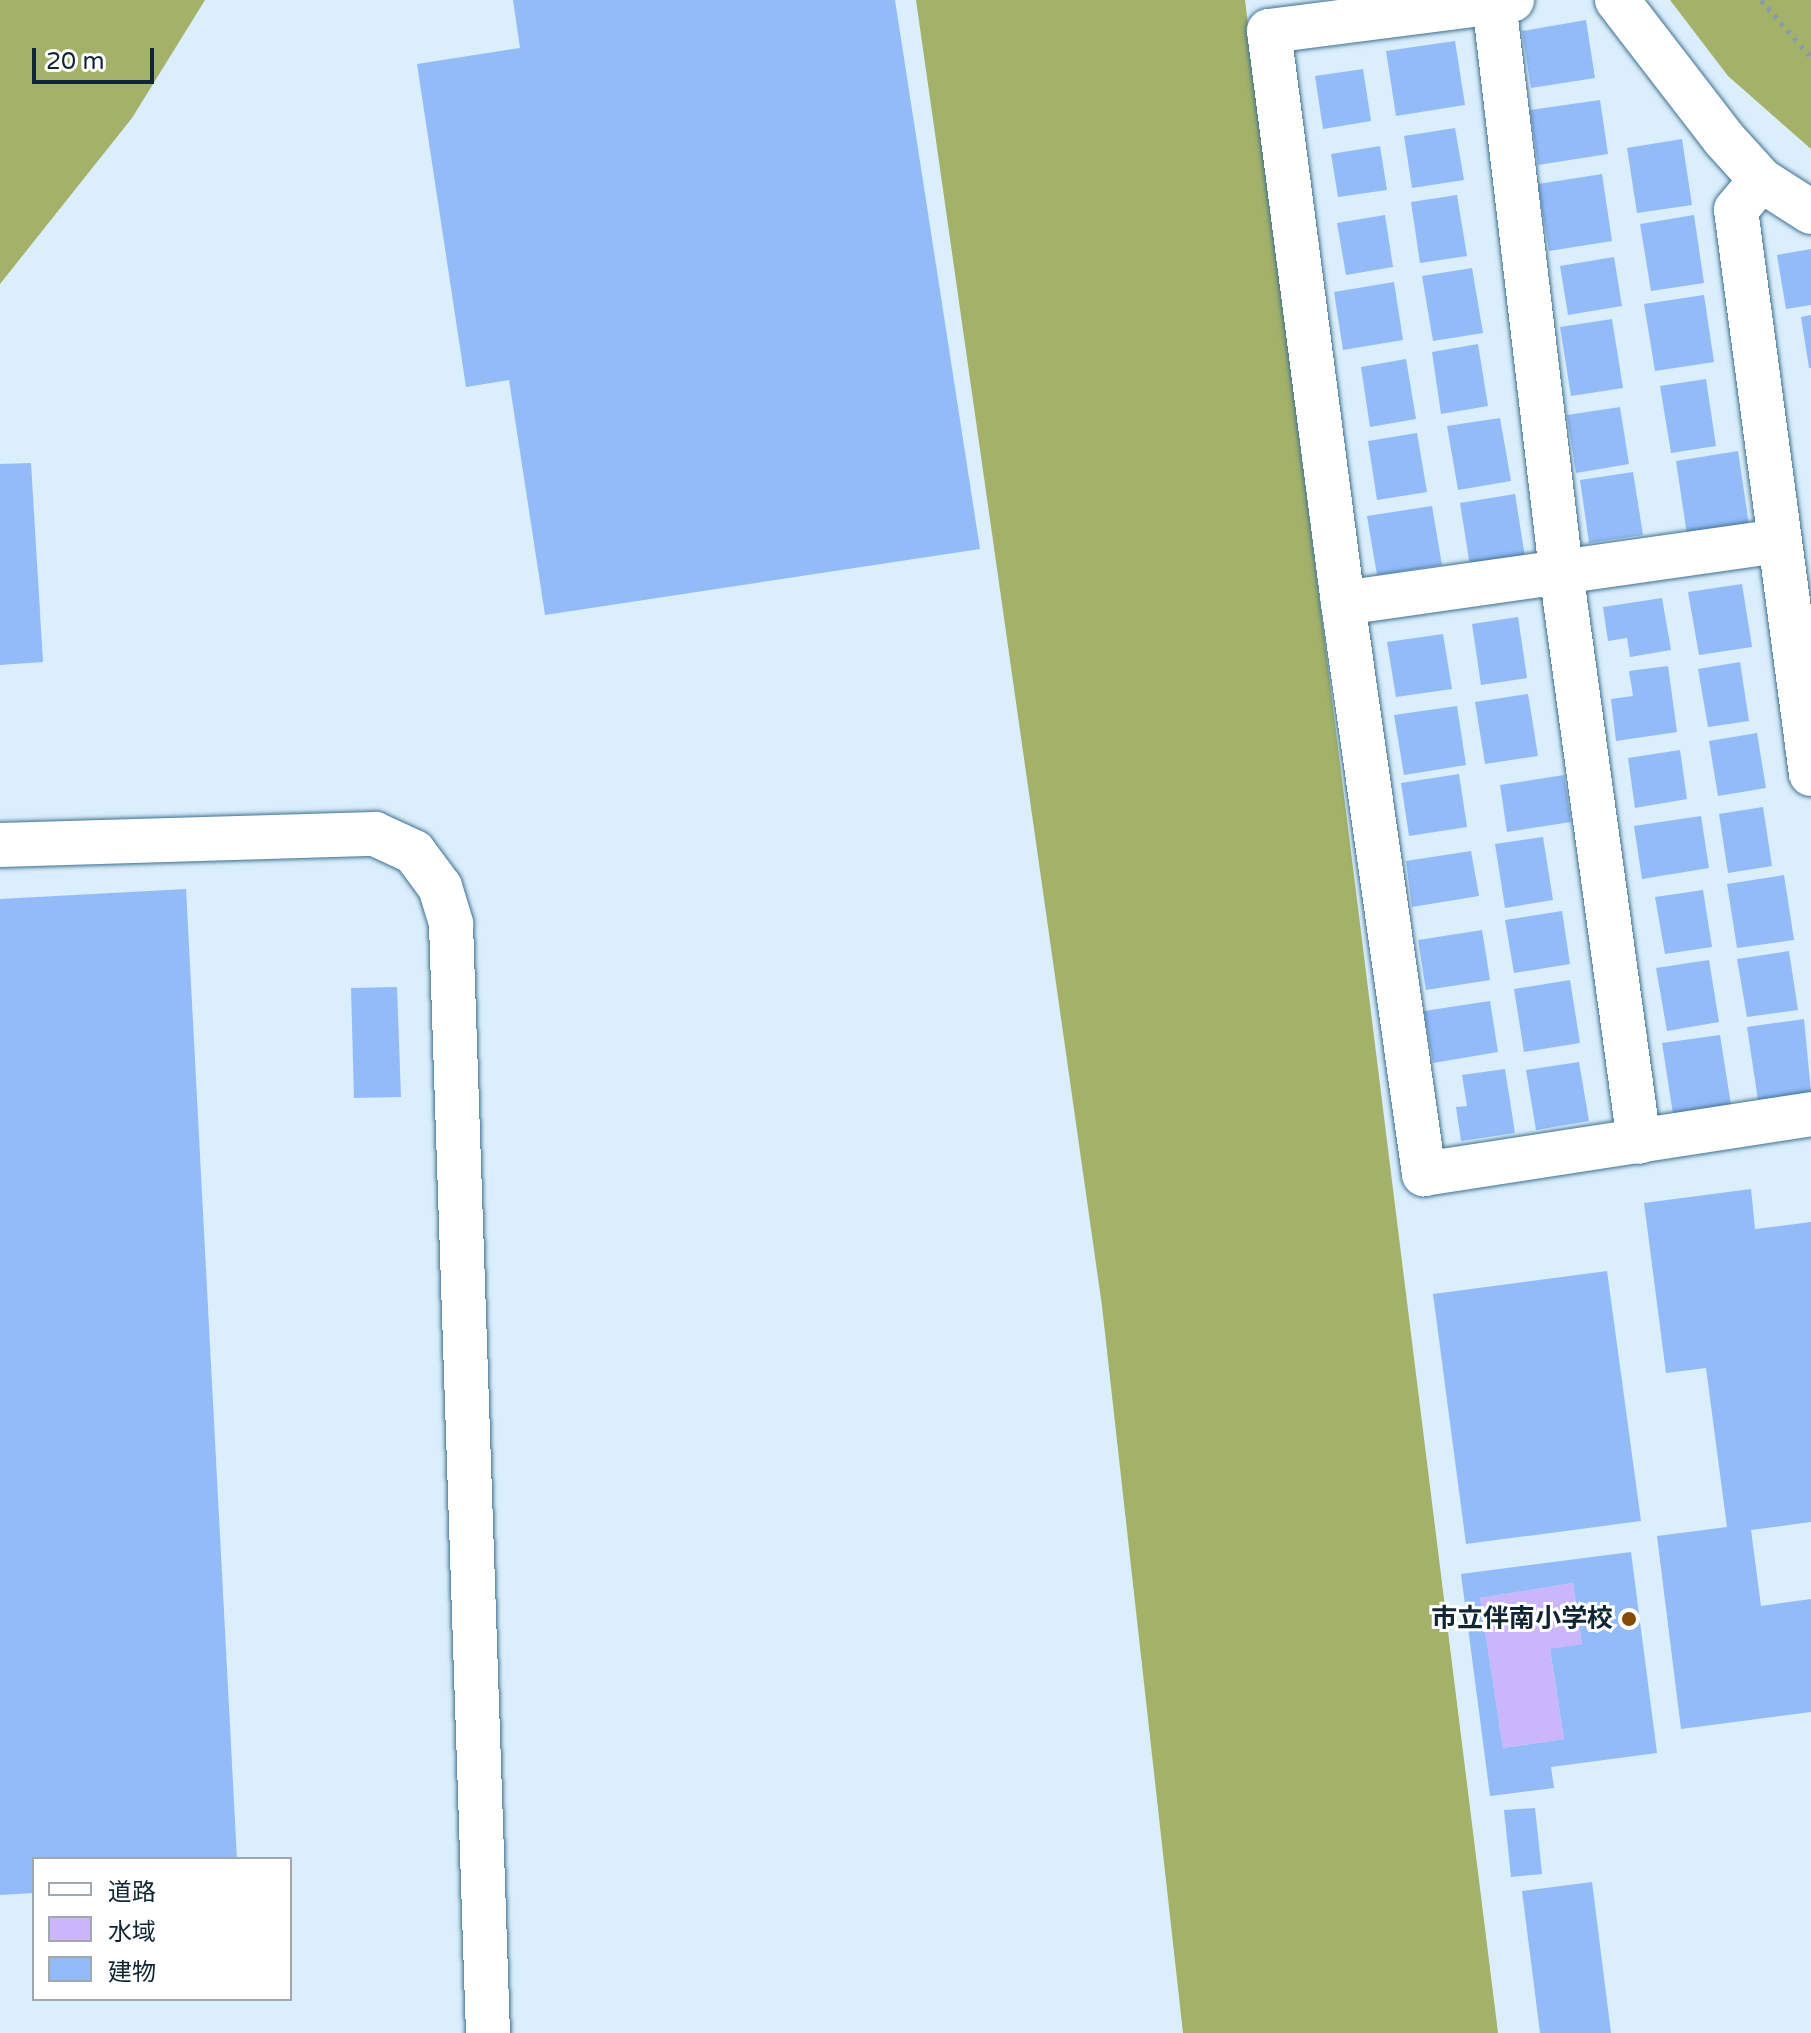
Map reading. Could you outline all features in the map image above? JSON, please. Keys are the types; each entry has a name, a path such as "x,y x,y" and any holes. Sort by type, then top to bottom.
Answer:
{"street":[{"path":"1617,0 1724,139 1761,180 1811,212"},
{"path":"1639,1142 1561,571 1503,1 1269,31 1343,603 1424,1174 1639,1142 1811,1114"},
{"path":"1761,180 1736,210 1811,774"},
{"path":"1343,603 1780,541"},
{"path":"0,845 375,834 414,852 440,887 451,924 488,2033"}],"path":[{"path":"1761,0 1811,57"}],"green space":[{"path":"0,0 205,0 132,118 0,284"},
{"path":"916,0 1245,0 1498,2033 1183,2033 1102,1306"},
{"path":"1670,0 1811,0 1811,149 1728,76"}],"water":[{"path":"1573,1583 1582,1644 1550,1650 1564,1739 1503,1748 1480,1598"}],"building":[{"path":"513,0 895,0 980,549 545,615 509,380 466,387 417,64 520,48"},
{"path":"1586,20 1595,78 1531,88 1522,31"},
{"path":"1455,41 1465,105 1396,116 1386,51"},
{"path":"1363,69 1371,121 1323,129 1315,76"},
{"path":"1600,100 1608,154 1538,165 1530,110"},
{"path":"1455,128 1464,180 1412,188 1404,136"},
{"path":"1682,139 1692,205 1637,213 1627,148"},
{"path":"1380,146 1387,190 1338,197 1331,154"},
{"path":"1602,174 1612,241 1549,251 1538,184"},
{"path":"1457,195 1467,256 1420,263 1411,202"},
{"path":"1385,215 1393,267 1346,275 1337,223"},
{"path":"1694,215 1704,283 1651,291 1640,224"},
{"path":"1811,249 1811,305 1786,309 1777,255"},
{"path":"1614,257 1622,306 1568,315 1560,266"},
{"path":"1472,268 1483,333 1433,341 1422,276"},
{"path":"1394,282 1403,340 1343,350 1334,292"},
{"path":"1704,295 1714,362 1655,371 1644,304"},
{"path":"1811,315 1811,368 1809,368 1801,317"},
{"path":"1612,319 1623,388 1571,396 1560,327"},
{"path":"1478,344 1488,406 1441,414 1432,352"},
{"path":"1406,359 1416,419 1370,427 1361,367"},
{"path":"1706,379 1716,446 1671,453 1660,386"},
{"path":"1620,407 1629,464 1576,473 1567,415"},
{"path":"1500,418 1511,481 1458,490 1447,426"},
{"path":"1417,433 1427,492 1377,500 1368,441"},
{"path":"1738,451 1749,525 1687,535 1676,461"},
{"path":"31,463 43,662 0,665 0,464"},
{"path":"1633,472 1643,535 1589,543 1580,480"},
{"path":"1515,494 1525,557 1470,566 1460,503"},
{"path":"1432,506 1442,565 1377,575 1367,516"},
{"path":"1742,584 1752,647 1699,655 1688,592"},
{"path":"1662,598 1671,650 1630,657 1627,638 1608,641 1603,607"},
{"path":"1518,617 1527,678 1481,685 1472,624"},
{"path":"1443,634 1452,689 1396,697 1387,642"},
{"path":"1740,662 1749,721 1708,727 1698,669"},
{"path":"1668,666 1677,732 1616,741 1611,699 1633,696 1629,671"},
{"path":"1528,694 1538,756 1485,764 1475,702"},
{"path":"1457,706 1466,765 1404,775 1394,715"},
{"path":"1757,733 1766,788 1718,796 1709,741"},
{"path":"1680,750 1687,799 1635,808 1628,758"},
{"path":"1459,774 1467,827 1409,836 1401,783"},
{"path":"1564,775 1571,822 1507,832 1500,785"},
{"path":"1763,807 1772,866 1728,873 1719,814"},
{"path":"1701,816 1709,868 1642,879 1634,826"},
{"path":"1543,837 1553,900 1505,908 1495,844"},
{"path":"1471,851 1479,896 1412,907 1406,861"},
{"path":"1784,875 1794,940 1737,948 1727,884"},
{"path":"186,889 237,1857 32,1857 32,1893 0,1895 0,899"},
{"path":"1703,890 1712,947 1665,954 1655,897"},
{"path":"1562,911 1570,964 1514,973 1505,920"},
{"path":"1482,930 1490,980 1426,990 1418,940"},
{"path":"1789,951 1798,1010 1747,1017 1737,959"},
{"path":"1709,960 1719,1022 1667,1031 1656,968"},
{"path":"1570,980 1580,1043 1524,1052 1514,989"},
{"path":"397,987 401,1097 354,1098 351,988"},
{"path":"1490,1001 1498,1052 1433,1063 1424,1011"},
{"path":"1804,1019 1811,1092 1758,1100 1747,1027"},
{"path":"1720,1035 1731,1105 1673,1114 1662,1043"},
{"path":"1579,1062 1589,1121 1536,1130 1526,1070"},
{"path":"1505,1069 1515,1133 1461,1141 1456,1107 1467,1106 1462,1075"},
{"path":"1751,1189 1755,1229 1811,1222 1811,1522 1751,1530 1761,1606 1811,1599 1811,1712 1681,1729 1657,1536 1727,1527 1706,1368 1666,1373 1644,1203"},
{"path":"1607,1271 1641,1521 1466,1544 1433,1294"},
{"path":"1631,1552 1657,1753 1551,1767 1554,1788 1490,1796 1461,1574","holes":["1573,1583 1582,1644 1550,1649 1564,1739 1503,1748 1480,1598"]},
{"path":"1535,1808 1542,1874 1511,1877 1504,1810"},
{"path":"1592,1882 1611,2033 1540,2033 1522,1891"}],"place":[{"name":"市立伴南小学校","path":"1629,1619"}]}
